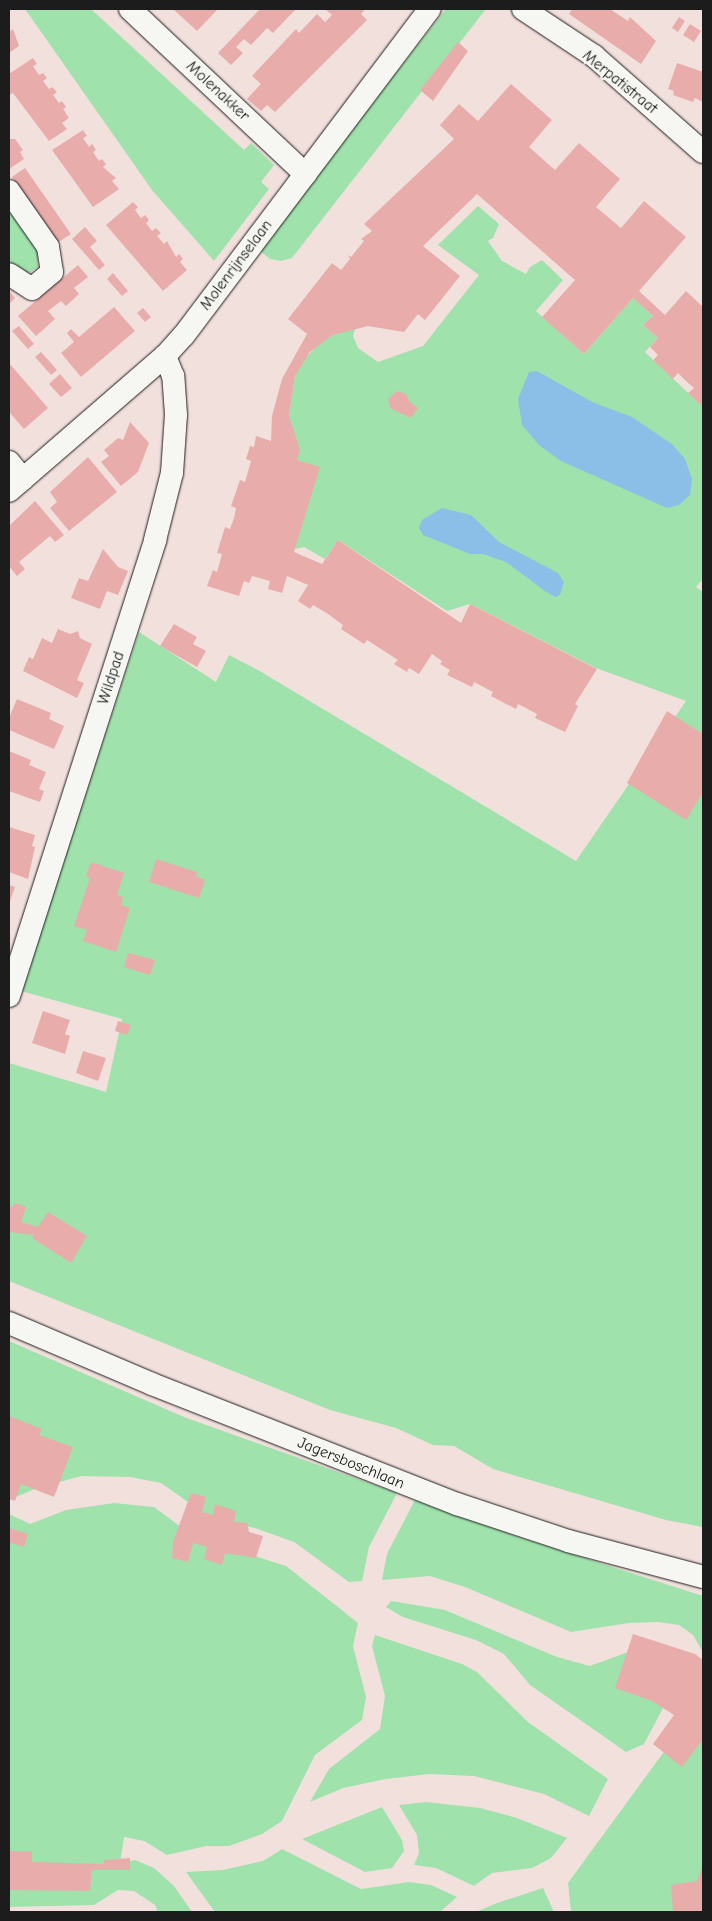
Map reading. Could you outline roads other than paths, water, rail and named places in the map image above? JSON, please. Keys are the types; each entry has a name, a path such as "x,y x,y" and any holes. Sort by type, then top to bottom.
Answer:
{"street":[{"name":"Molenakker","path":"130,9 305,174"},
{"name":"Molenrijnselaan","path":"16,485 165,356 212,298 430,9"},
{"name":"Merpatistraat","path":"532,11 594,56 701,147"},
{"path":"9,191 48,247 52,272 32,289 9,274"},
{"name":"Wildpad","path":"9,996 155,540 172,474 176,415 172,376 165,356"},
{"path":"9,462 16,485"},
{"name":"Jagersboschlaan","path":"9,1323 152,1384 457,1504 568,1541 703,1577"}],"water":[{"path":"537,371 592,402 632,417 672,444 685,459 692,479 690,495 679,505 667,508 561,461 539,445 522,425 518,399 529,372"},
{"path":"442,508 471,515 499,542 558,573 564,582 560,595 555,597 545,591 506,562 483,554 470,554 423,535 419,528 422,520"}]}
